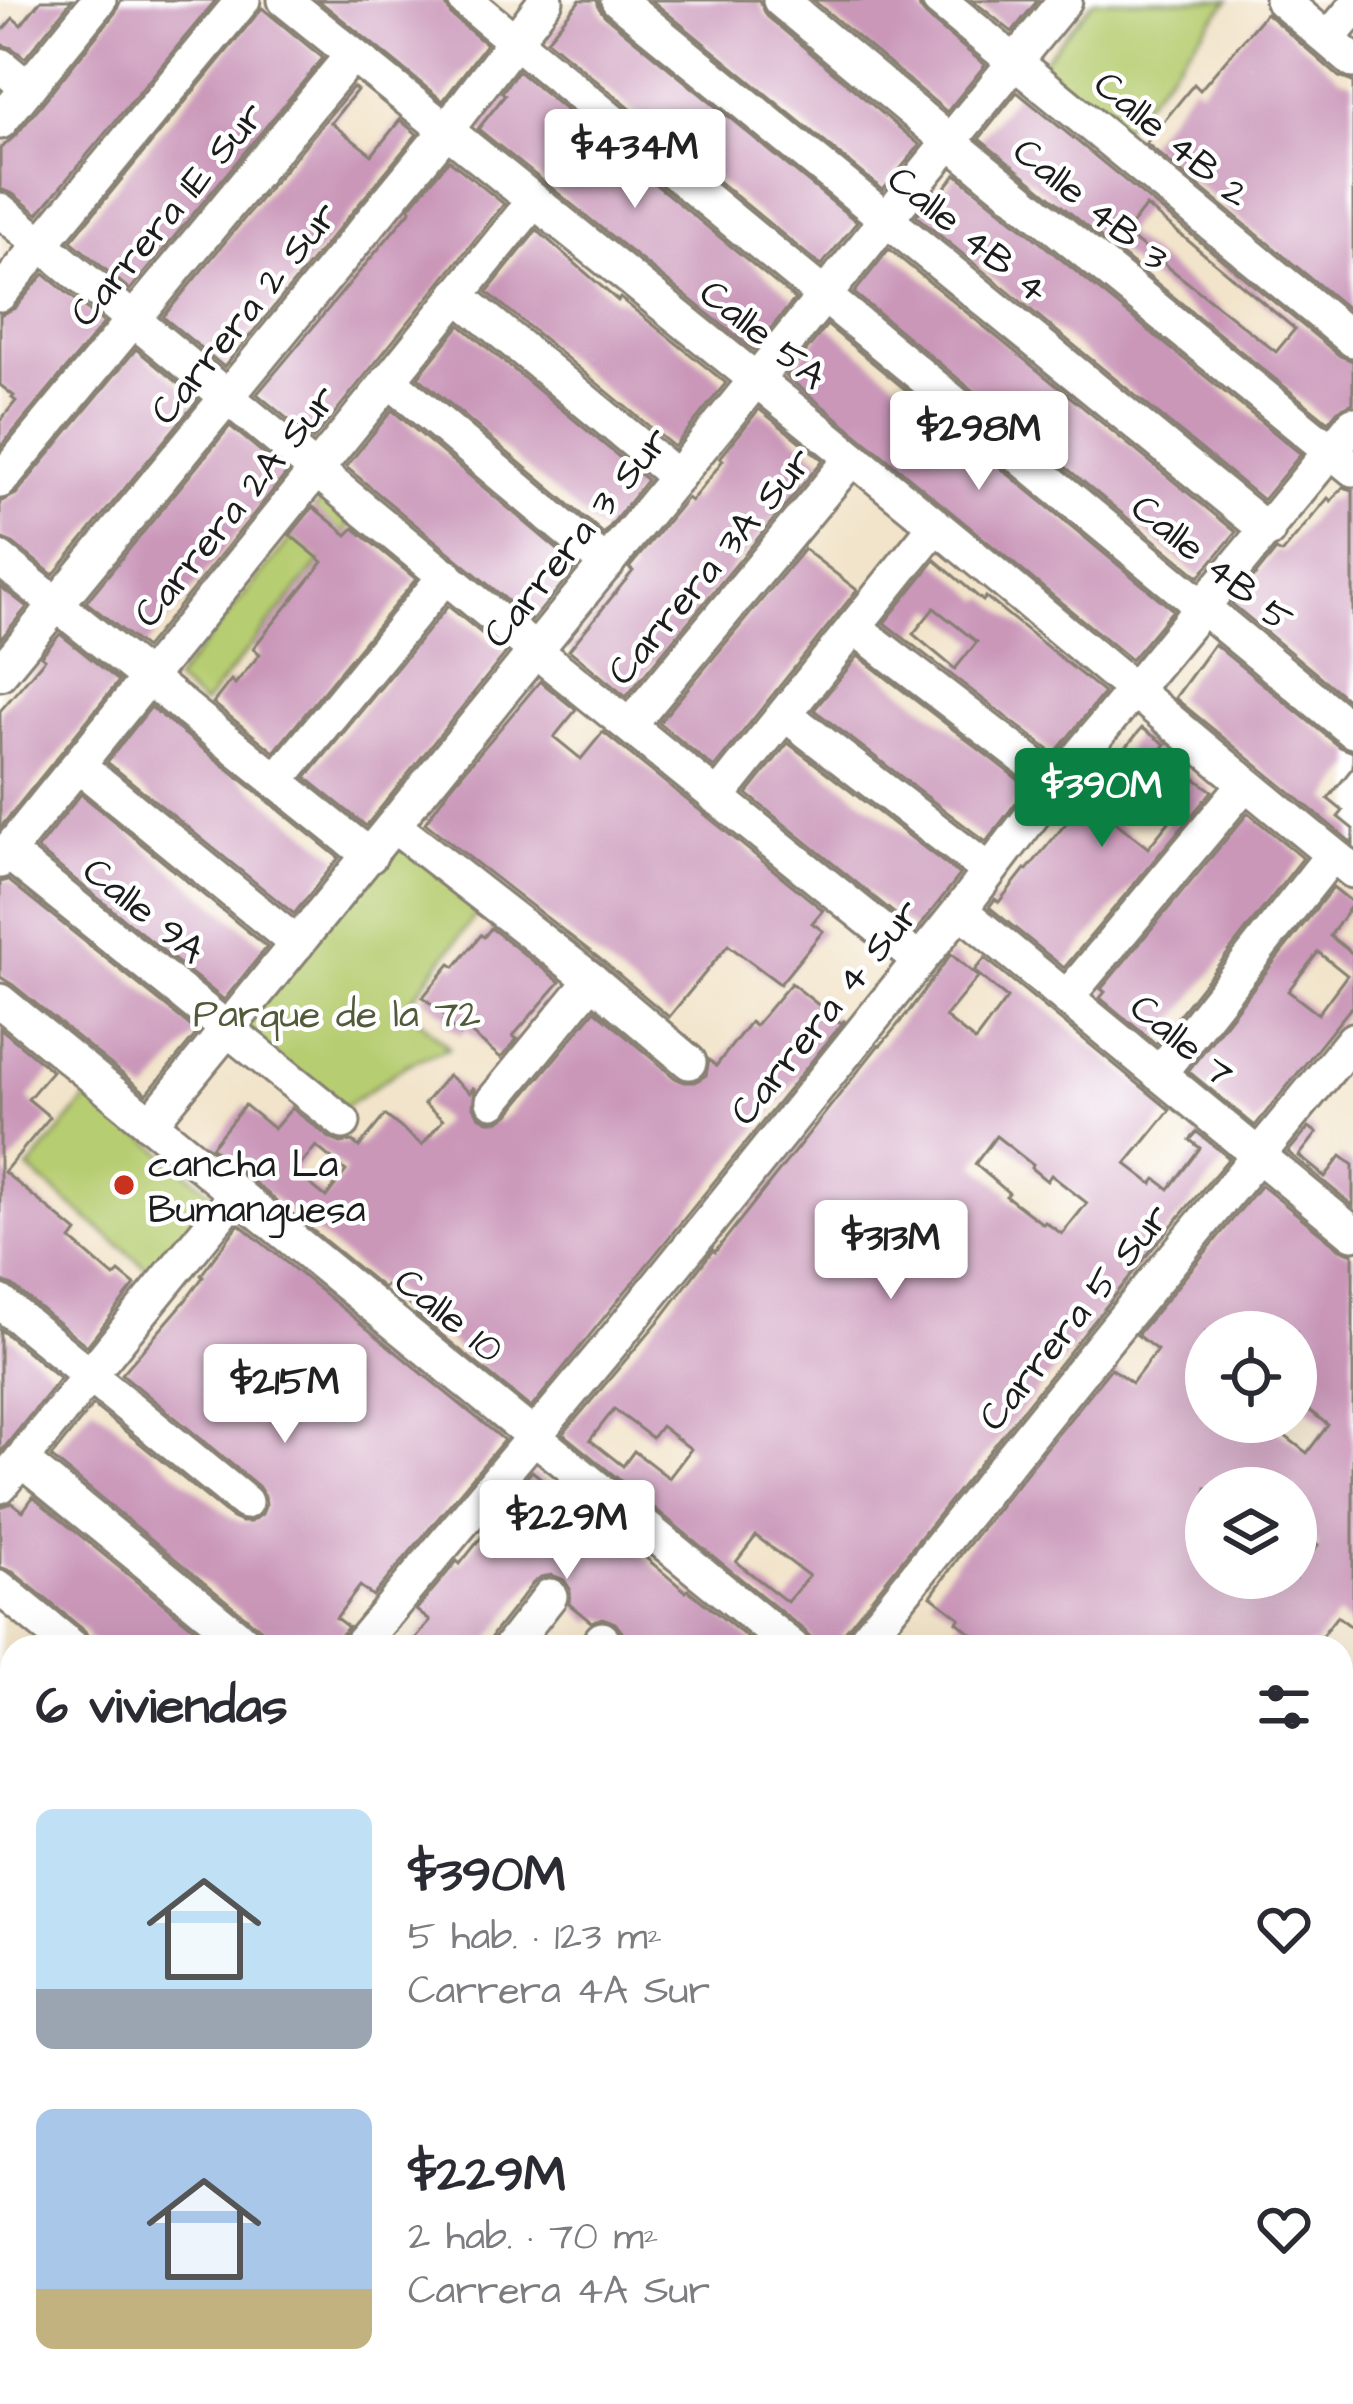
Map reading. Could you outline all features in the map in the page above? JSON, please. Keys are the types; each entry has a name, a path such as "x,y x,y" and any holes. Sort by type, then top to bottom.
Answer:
{"street":[{"path":"0,294 243,0"},
{"name":"Calle 5A","path":"285,0 936,525 1343,863"},
{"name":"Calle 4B 5","path":"465,0 1353,731"},
{"name":"Carrera 2 Sur","path":"0,673 445,132 546,0"},
{"name":"Calle 4B 4","path":"618,0 1268,531"},
{"name":"Calle 4B 3","path":"780,0 1342,460"},
{"name":"Calle 4B 2","path":"939,0 1353,340"},
{"name":"Carrera 3 Sur","path":"150,1124 1065,0"},
{"path":"1282,0 1340,50 1353,9"},
{"path":"0,122 96,1"},
{"name":"Carrera 1E Sur","path":"0,481 352,55"},
{"path":"0,65 28,88"},
{"name":"Carrera 2A Sur","path":"3,857 533,202"},
{"path":"0,210 919,959"},
{"path":"457,295 677,477"},
{"path":"388,380 607,564"},
{"name":"Carrera 4 Sur","path":"368,1635 651,1294 1132,690 1268,531 1342,460 1353,424"},
{"name":"Carrera 3A Sur","path":"630,725 852,458"},
{"path":"717,798 936,525"},
{"path":"0,559 370,856"},
{"path":"276,782 446,575"},
{"path":"854,627 1057,783"},
{"path":"786,715 989,871"},
{"path":"78,765 297,944"},
{"path":"1067,997 1244,784"},
{"path":"394,826 592,980 688,1062"},
{"name":"Calle 9A","path":"3,857 343,1122"},
{"path":"1160,1074 1343,863"},
{"name":"Calle 7","path":"960,910 1353,1233"},
{"path":"493,1101 592,980"},
{"name":"Calle 10","path":"0,1001 777,1635"},
{"name":"Carrera 5 Sur","path":"870,1635 1353,1040"},
{"path":"233,1635 10,1473 235,1196"},
{"path":"0,1302 245,1502"},
{"path":"0,1588 57,1635"},
{"path":"519,1635 550,1596"}],"green space":[{"path":"1094,0 1229,0 1117,135 1037,68"},
{"path":"329,491 358,515 203,705 174,681"},
{"name":"Parque de la 72","path":"391,834 482,907 406,1007 449,1048 406,1065 341,1110 239,1026"},
{"name":"cancha La Bumanguesa","path":"91,1093 220,1200 157,1277 28,1169"}],"building":[{"path":"41,0 72,0 25,58 0,44 0,33 13,18 21,25"},
{"path":"121,0 216,0 38,214 0,189 0,149 45,100"},
{"path":"318,0 444,0 451,15 486,44 443,101"},
{"path":"580,0 597,0 605,16 857,222 821,266 547,40"},
{"path":"651,0 759,0 767,16 920,145 883,190"},
{"path":"813,0 918,0 926,16 985,65 947,112"},
{"path":"972,0 1038,0 1012,32"},
{"path":"262,8 323,58 130,290 71,241"},
{"path":"1266,13 1339,77 1353,82 1353,313 1146,143 1194,84 1200,90"},
{"path":"518,71 795,299 753,350 478,129"},
{"path":"353,87 357,90 331,123 372,155 400,120 417,134 224,367 163,317"},
{"path":"1017,92 1340,356 1353,361 1353,403 1328,422 979,139","holes":["1146,206 1295,329 1276,352 1125,233"]},
{"path":"449,160 504,204 313,440 257,394"},
{"path":"956,174 1301,454 1263,500 916,216"},
{"path":"537,230 618,301 620,298 726,383 674,447 487,292"},
{"path":"889,249 1236,532 1199,577 854,293"},
{"path":"44,274 104,323 0,448 0,421 16,401 0,385 0,315 15,308"},
{"path":"460,325 647,480 604,534 418,377"},
{"path":"827,325 1173,610 1131,660 786,376"},
{"path":"136,349 198,400 53,575 0,538 0,502 16,494"},
{"path":"759,409 823,460 626,697 569,650 633,571 629,568 712,475"},
{"path":"392,410 577,566 532,621 346,467"},
{"path":"230,426 287,473 145,648 86,602"},
{"path":"1343,487 1353,490 1353,704 1232,604 1276,550 1282,553"},
{"path":"313,507 347,535 354,528 416,579 274,752 213,703 260,654 253,648 323,562 290,535"},
{"path":"804,549 857,590 714,768 659,723"},
{"path":"935,560 1104,693 1054,754 884,623","holes":["934,608 977,642 955,669 913,634"]},
{"path":"0,586 27,607 0,640"},
{"path":"448,606 506,653 366,826 306,778"},
{"path":"60,634 119,681 0,828 0,711"},
{"path":"1214,644 1340,747 1353,752 1353,767 1328,799 1343,811 1338,817 1353,829 1353,844 1175,698"},
{"path":"858,656 1028,787 986,842 814,710"},
{"path":"540,681 576,710 554,737 581,759 603,732 823,910 812,923 823,931 780,984 728,945 669,1017 425,823"},
{"path":"151,707 339,858 294,914 107,762"},
{"path":"1142,728 1165,744 1159,752 1212,791 1064,968 989,907 1027,870","holes":["1135,795 1169,822 1148,848 1114,821"]},
{"path":"788,743 960,875 916,931 747,794"},
{"path":"81,794 267,947 224,1000 37,849"},
{"path":"1248,813 1303,858 1156,1044 1100,998 1105,992 1101,989"},
{"path":"8,880 198,1032 147,1094 0,977 0,882"},
{"path":"1333,887 1353,903 1330,936 1353,954 1353,1005 1255,1126 1188,1071","holes":["1318,952 1347,975 1318,1014 1288,991"]},
{"path":"491,928 560,982 513,1036 517,1039 501,1058 466,1029 460,1035 423,997 450,964 455,967"},
{"path":"951,954 978,977 945,1017 975,1041 1007,998 974,971 985,958 1170,1110 1126,1164 1152,1184 1156,1179 1169,1189 1200,1148 1190,1140 1197,1132 1229,1158 843,1635 808,1635 563,1434","holes":["996,1136 1047,1181 1051,1175 1087,1203 1062,1234 1006,1196 1009,1193 975,1164","614,1409 652,1438 661,1426 691,1449 669,1478 634,1451 623,1466 590,1440","756,1536 809,1576 787,1602 736,1562"]},
{"path":"791,983 841,1023 845,1020 531,1408 402,1298 386,1285 383,1288 211,1147 245,1105 274,1129 292,1108 331,1139 352,1141 359,1147 385,1115 422,1145 443,1120 424,1104 448,1075 470,1093 475,1090 473,1107 479,1116 499,1121 595,1010 684,1082 706,1075 709,1060 716,1066 750,1022 755,1026","holes":["316,1146 346,1171 326,1197 295,1172"]},
{"path":"0,1028 52,1071 28,1099 50,1117 4,1172 77,1232 71,1240 114,1277 119,1272 135,1285 87,1346 13,1286 0,1281"},
{"path":"1309,1127 1317,1133 1299,1156 1325,1177 1341,1156 1353,1165 1353,1206 1288,1152"},
{"path":"1261,1185 1340,1249 1353,1254 1353,1628 1337,1616 1322,1635 973,1635 931,1596 1111,1368 1132,1383 1157,1350 1137,1335"},
{"path":"239,1224 504,1440 373,1596 360,1586 336,1618 348,1627 341,1635 266,1635 51,1457 93,1405 232,1518 251,1522 262,1514 265,1496 258,1486 122,1374 185,1301"},
{"path":"0,1329 60,1378 0,1453"},
{"path":"532,1471 588,1517 592,1512 744,1635 622,1635 615,1623 603,1618 591,1622 569,1604 570,1589 552,1575 533,1583 493,1635 419,1635 430,1621 416,1610 483,1535 491,1542 518,1508 508,1500"},
{"path":"33,1497 202,1635 87,1635 13,1572 0,1567 0,1507 12,1503 23,1511"}],"place":[{"name":"cancha La Bumanguesa","path":"124,1185"}]}
